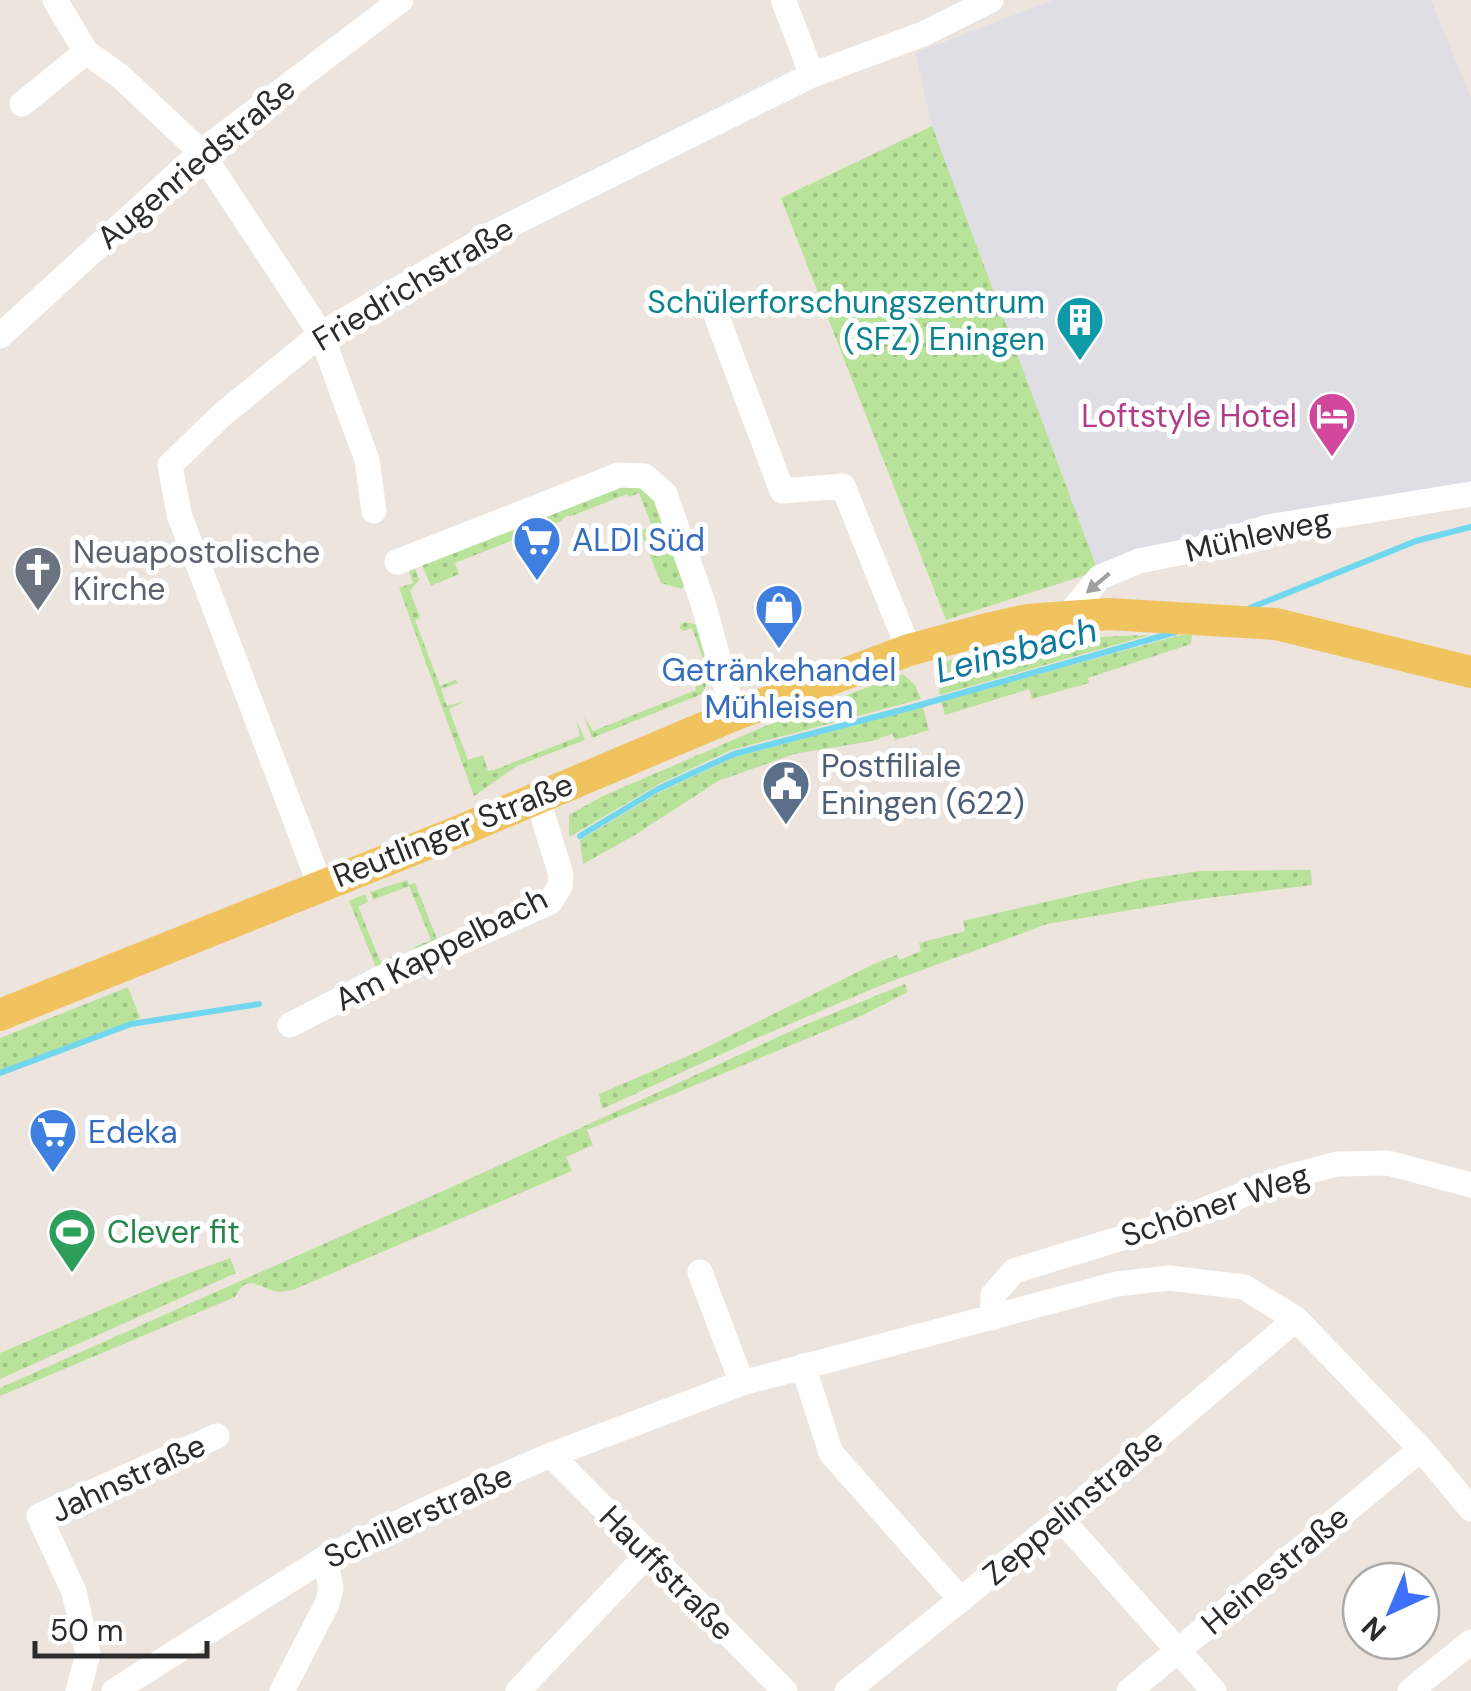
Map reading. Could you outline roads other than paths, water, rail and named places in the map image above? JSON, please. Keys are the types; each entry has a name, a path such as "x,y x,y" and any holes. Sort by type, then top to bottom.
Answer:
{"main road":[{"name":"Reutlinger Straße","path":"0,1015 734,715 908,650 1028,620 1109,614 1276,624 1471,672"}],"street":[{"path":"55,0 86,52 120,76 201,152 320,334 367,460 374,512"},
{"name":"Augenriedstraße","path":"0,336 201,152 400,0"},
{"name":"Friedrichstraße","path":"320,884 179,514 170,466 223,414 320,334 494,233 812,76 923,34 991,0"},
{"path":"784,2 812,76"},
{"path":"22,104 86,52"},
{"path":"716,315 782,491 844,486 908,650"},
{"path":"396,562 619,474 645,476 665,494 719,652 734,715"},
{"name":"Mühleweg","path":"1066,616 1100,577 1139,561 1203,548 1268,527 1471,494"},
{"name":"Am Kappelbach","path":"290,1025 395,971 550,902 561,876 537,797"},
{"name":"Schöner Weg","path":"992,1318 992,1295 1014,1271 1173,1222 1288,1177 1337,1164 1375,1161 1471,1185"},
{"path":"700,1272 742,1383"},
{"name":"Schillerstraße","path":"114,1691 325,1558 551,1454 742,1383 1117,1284 1169,1278 1244,1287 1296,1318 1421,1449 1471,1509"},
{"name":"Zeppelinstraße","path":"847,1691 1061,1519 1296,1318"},
{"path":"803,1366 830,1452 961,1600"},
{"name":"Jahnstraße","path":"78,1691 88,1654 74,1592 39,1516 217,1436"},
{"name":"Heinestraße","path":"1128,1691 1421,1449"},
{"name":"Hauffstraße","path":"551,1454 785,1691"},
{"path":"1061,1519 1214,1691"},
{"path":"518,1691 648,1554"},
{"path":"282,1691 327,1604 331,1588 325,1558"},
{"path":"1413,1690 1471,1642"}],"waterway":[{"name":"Leinsbach","path":"1250,608 1416,541 1471,527"},
{"name":"Leinsbach","path":"580,836 658,789 734,754 1176,632"},
{"name":"Leinsbach","path":"0,1073 131,1024 259,1004"}],"place":[{"name":"Schülerforschungszentrum (SFZ) Eningen","path":"1080,362"},
{"name":"Loftstyle Hotel","path":"1332,458"},
{"name":"ALDI Süd","path":"537,582"},
{"name":"Neuapostolische Kirche","path":"38,612"},
{"name":"Getränkehandel Mühleisen","path":"779,650"},
{"name":"Postfiliale Eningen (622)","path":"786,826"},
{"name":"Edeka","path":"53,1174"},
{"name":"Clever fit","path":"72,1274"}]}
